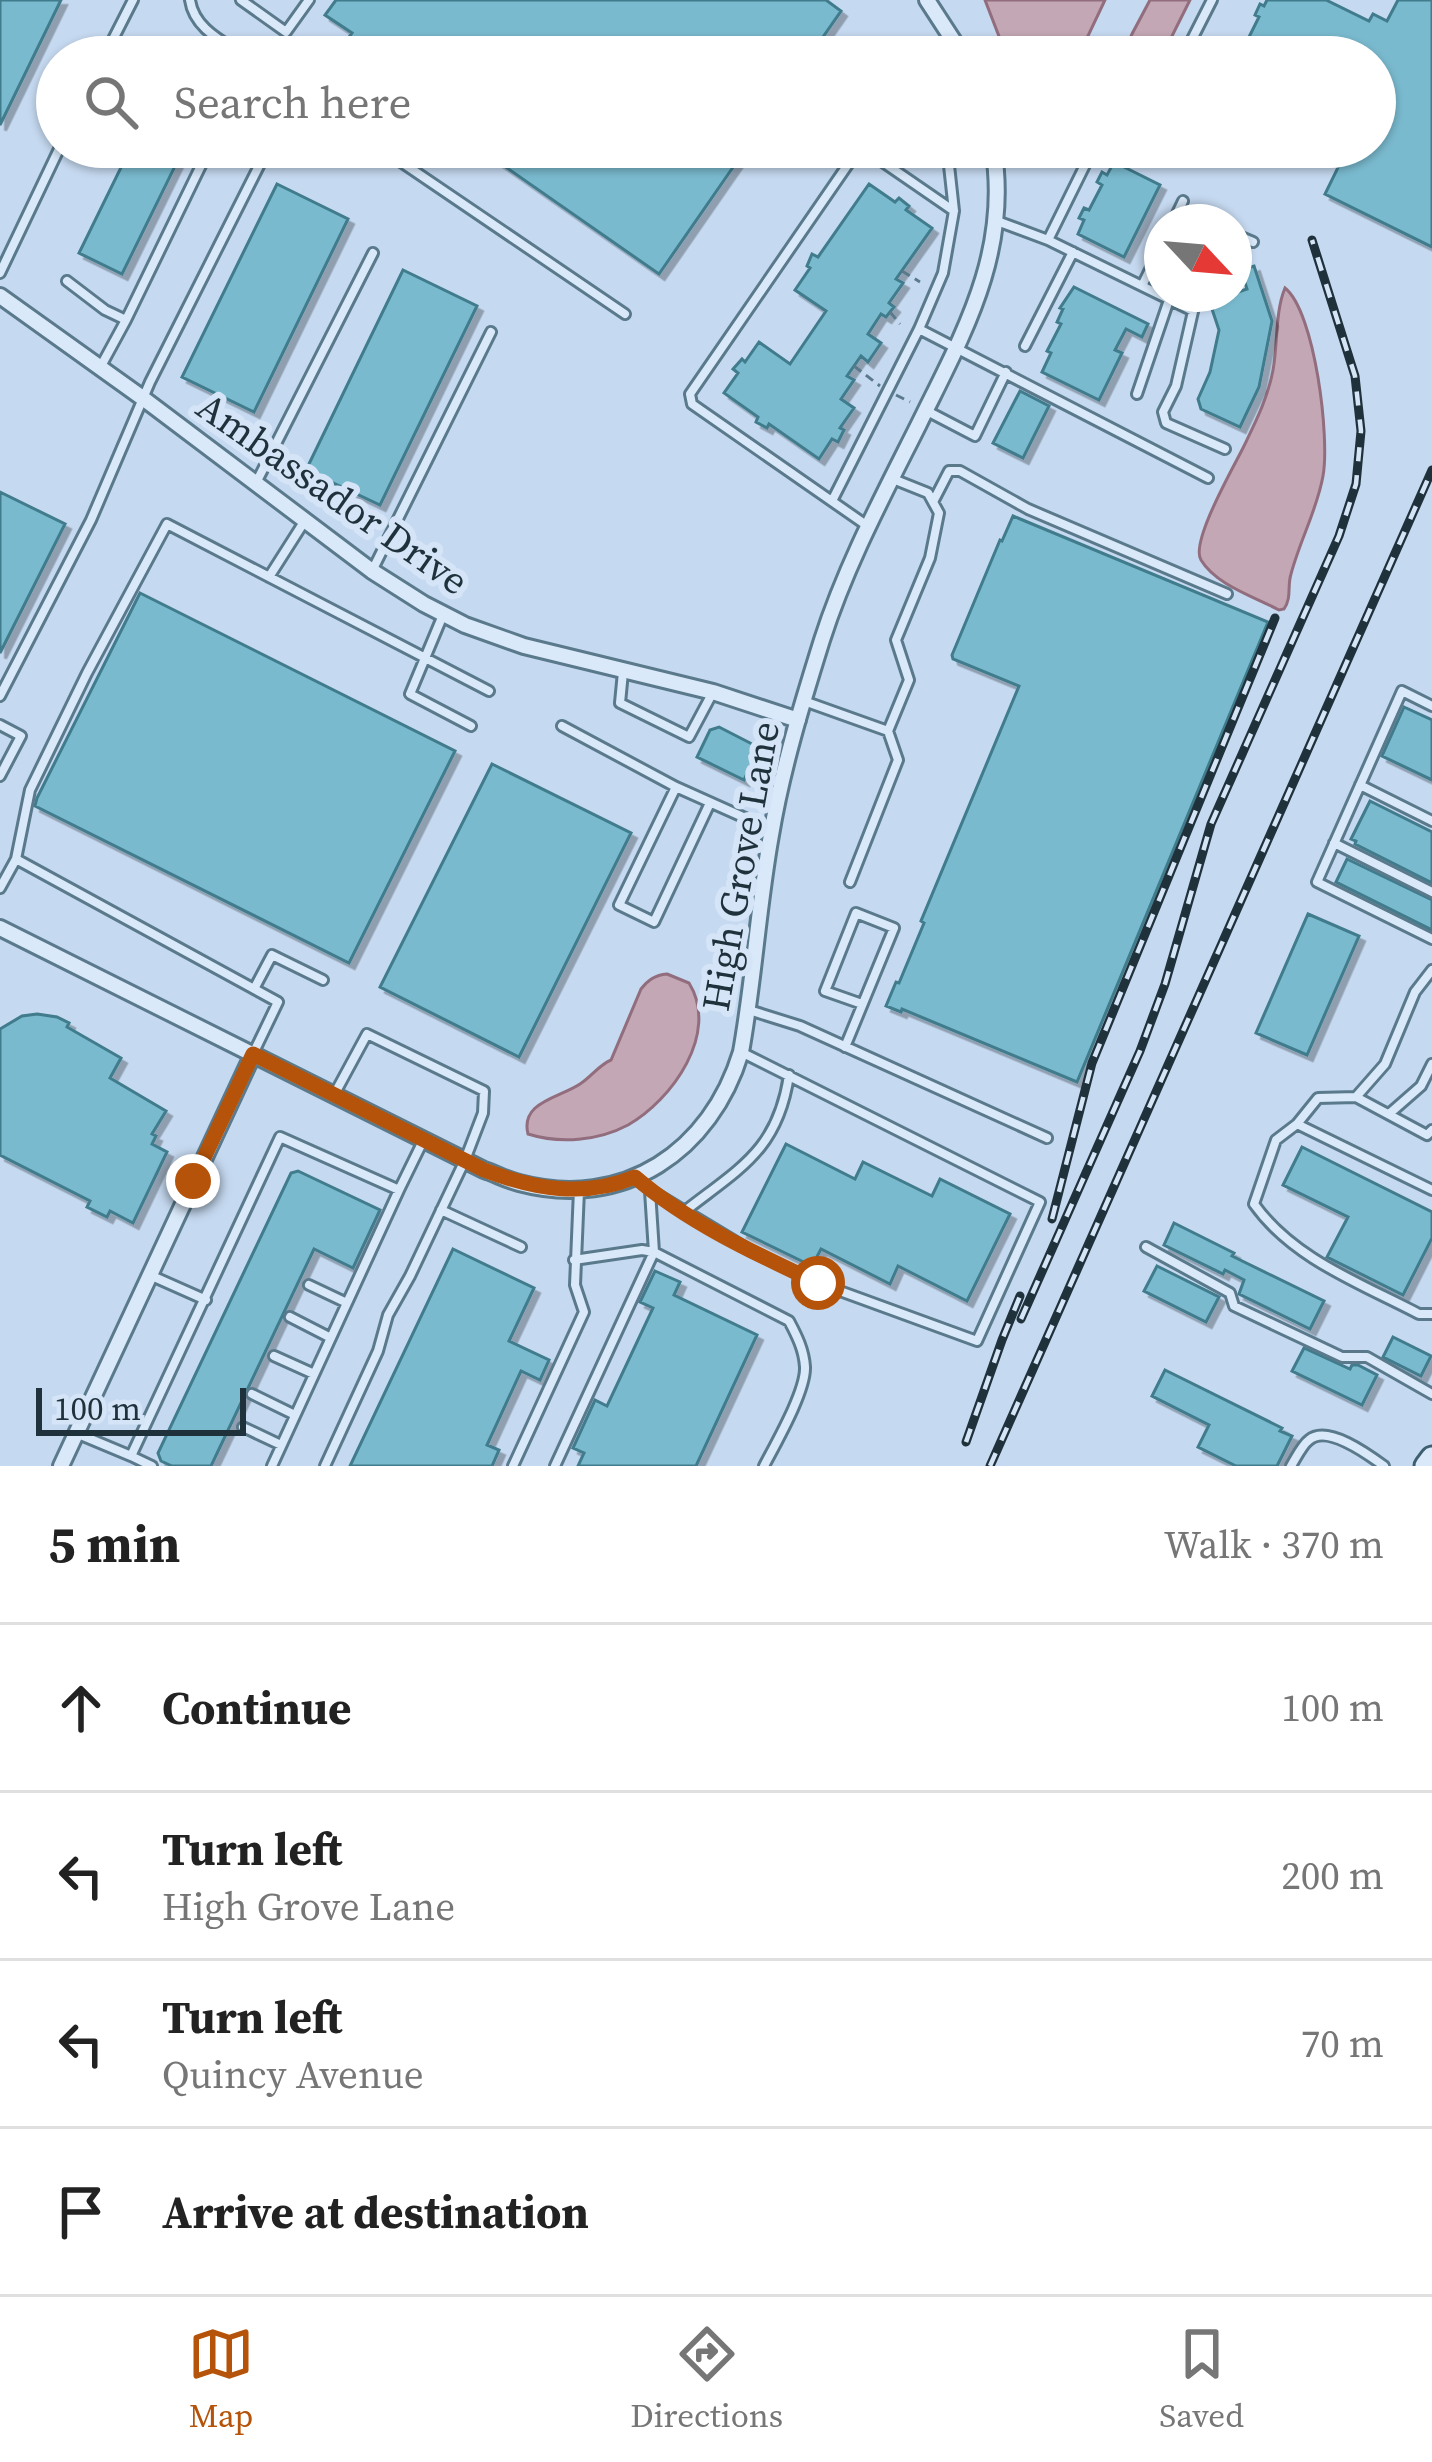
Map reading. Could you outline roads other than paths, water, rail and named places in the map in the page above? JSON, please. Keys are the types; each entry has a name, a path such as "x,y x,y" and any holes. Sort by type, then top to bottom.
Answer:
{"main road":[{"path":"1426,1466 1432,1458"}],"street":[{"path":"927,0 952,36"},
{"name":"High Grove Lane","path":"0,928 518,1183 560,1190 602,1187 665,1161 701,1130 729,1088 742,1052 772,830 797,720 824,634 869,527 983,285 995,221 995,168"},
{"name":"Ambassador Drive","path":"0,296 372,571 444,614 491,635 713,692 797,720"},
{"path":"61,1466 253,1054"}],"lane":[{"path":"115,36 133,0"},
{"path":"190,0 202,27 216,36"},
{"path":"241,0 286,32 309,0"},
{"path":"1194,36 1212,0"},
{"path":"0,273 50,168"},
{"path":"99,368 200,168"},
{"path":"0,695 91,520 144,399 258,168"},
{"path":"410,168 625,314"},
{"path":"846,168 690,394 692,404 869,527"},
{"path":"892,168 954,211"},
{"path":"832,501 920,329 943,273 954,211 949,168"},
{"path":"1048,240 1084,168"},
{"path":"995,221 1048,240 1142,286 1144,282"},
{"path":"1025,346 1073,252"},
{"path":"255,483 373,253"},
{"path":"67,281 126,320"},
{"path":"1137,394 1165,312"},
{"path":"1193,312 1176,386 1163,412 1166,423 1226,449"},
{"path":"920,329 1208,478"},
{"path":"372,571 491,332"},
{"path":"926,411 975,436 1006,372"},
{"path":"933,502 949,471 960,471 1028,509 1227,594"},
{"path":"850,882 898,760 888,730 909,680 896,640 930,558 939,513 924,490 892,479"},
{"path":"268,577 305,520"},
{"path":"0,888 16,859 30,790 167,524 488,691"},
{"path":"444,614 410,694 471,726"},
{"path":"623,671 620,703 689,737 713,692"},
{"path":"1432,706 1402,691 1317,882 1432,939"},
{"path":"803,701 888,730"},
{"path":"0,724 21,736 0,776"},
{"path":"562,726 676,787 772,830"},
{"path":"1360,785 1432,821"},
{"path":"676,787 619,905 654,922 710,803"},
{"path":"1334,843 1432,892"},
{"path":"16,859 278,1002 253,1054"},
{"path":"845,1047 894,928 856,913 825,991 862,1004"},
{"path":"254,989 272,955 323,980"},
{"path":"1356,1097 1385,1064 1415,992 1432,970"},
{"path":"748,1009 800,1026 1047,1138"},
{"path":"325,1466 370,1370 388,1315 464,1160 483,1113 484,1091 367,1034 334,1095"},
{"path":"635,1177 751,1251 818,1283 977,1341 1040,1202 742,1052"},
{"path":"1389,1114 1421,1085 1432,1064"},
{"path":"685,1211 767,1141 785,1103 789,1075"},
{"path":"1432,1130 1427,1135 1356,1097 1318,1098 1276,1140 1254,1204 1269,1226 1315,1260 1420,1314 1432,1314"},
{"path":"1297,1124 1432,1190"},
{"path":"131,1456 280,1137 399,1190"},
{"path":"272,1466 424,1139"},
{"path":"513,1466 584,1312 575,1285 579,1190"},
{"path":"555,1466 654,1252 650,1190"},
{"path":"441,1210 521,1247"},
{"path":"1146,1247 1230,1293 1234,1306 1342,1357 1367,1358 1432,1394"},
{"path":"574,1260 654,1252 789,1321 800,1342 806,1372 764,1466"},
{"path":"150,1275 206,1300"},
{"path":"309,1285 347,1303"},
{"path":"290,1317 331,1338"},
{"path":"274,1356 314,1374"},
{"path":"252,1394 295,1415"},
{"path":"243,1427 281,1445"},
{"path":"76,1433 152,1466"},
{"path":"1291,1466 1310,1438 1321,1434 1355,1447 1384,1466"}],"railway":[{"path":"1021,1319 1140,1051 1165,984 1211,824 1339,536 1356,484 1361,431 1355,376 1312,240"},
{"path":"990,1466 1432,470"},
{"path":"1052,1219 1092,1063 1275,618"},
{"path":"966,1442 1020,1296"}]}
